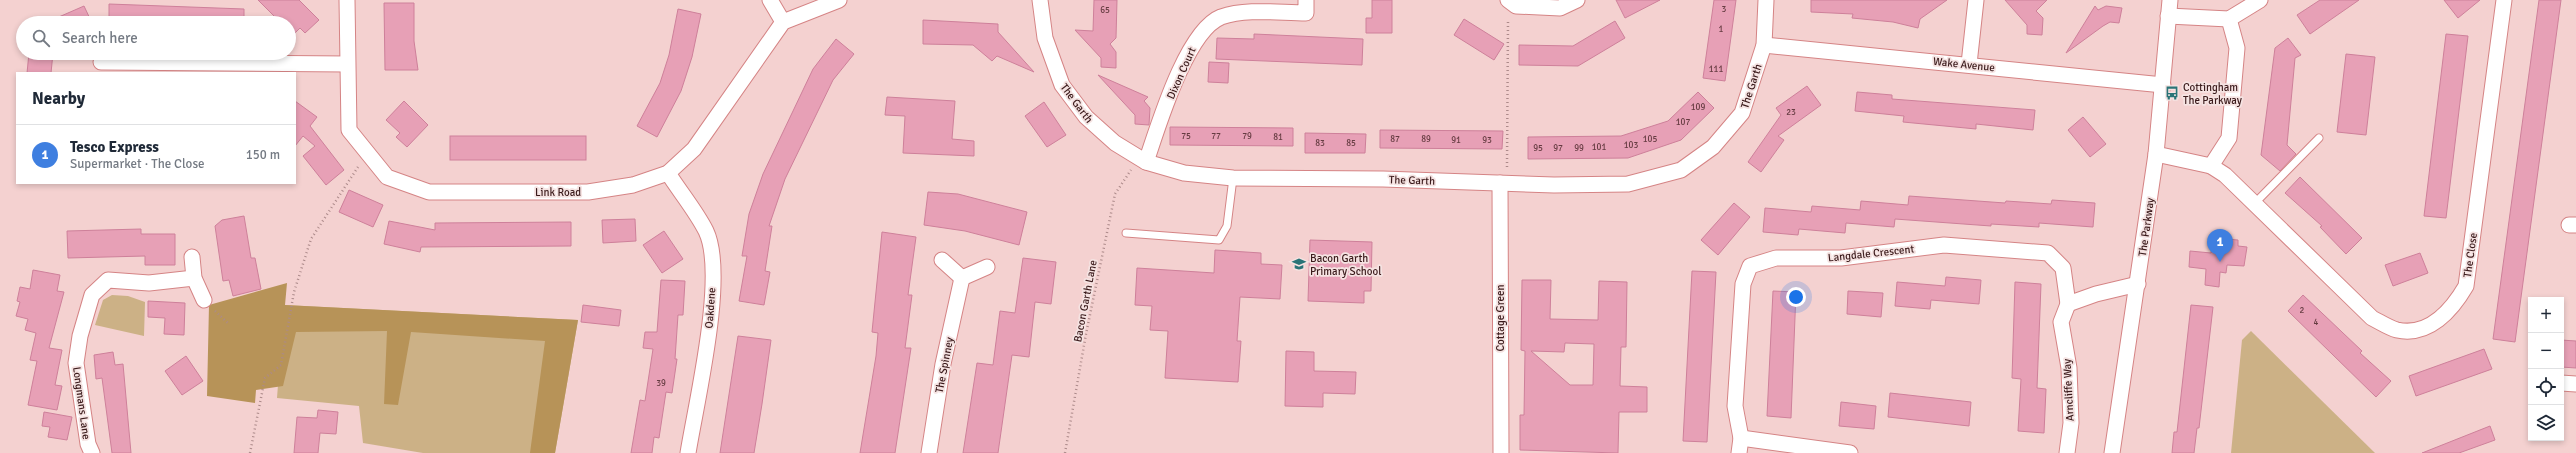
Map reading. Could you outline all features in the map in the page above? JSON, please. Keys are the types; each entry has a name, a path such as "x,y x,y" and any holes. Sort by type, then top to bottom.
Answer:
{"street":[{"name":"Link Road","path":"348,0 347,64 349,130 387,177 429,192 588,192 633,185 668,172 694,149 783,22"},
{"path":"770,0 783,22 839,0"},
{"name":"The Garth","path":"1040,0 1045,38 1062,85 1086,118 1115,143 1142,160 1184,173 1233,178 1383,179 1503,184 1628,184 1681,170 1713,147 1742,113 1764,45 1766,0"},
{"name":"Dixon Court","path":"1142,160 1158,126 1190,48 1205,28 1220,18 1241,12 1306,13 1306,0"},
{"path":"1512,3 1560,8 1577,0"},
{"path":"1969,64 1976,0"},
{"name":"The Parkway","path":"2112,453 2156,154 2170,0"},
{"path":"2168,16 2228,19 2260,0"},
{"name":"The Close","path":"2156,154 2211,166 2225,175 2372,318 2398,330 2420,329 2437,321 2454,306 2466,286 2504,0"},
{"path":"2211,166 2229,138 2237,48 2228,19"},
{"name":"Wake Avenue","path":"1764,45 1969,64 2163,85"},
{"path":"101,62 347,64"},
{"name":"Oakdene","path":"668,172 706,232 712,258 710,322 688,453"},
{"name":"Cottage Green","path":"1501,453 1503,184"},
{"name":"Langdale Crescent","path":"1740,446 1734,406 1743,284 1750,266 1776,258 1841,258 1944,245 2048,253"},
{"name":"Arncliffe Way","path":"2048,253 2063,268 2068,304 2061,322 2069,368 2071,423 2067,453"},
{"path":"192,256 194,278 204,300"},
{"path":"942,260 962,278 986,267"},
{"name":"Longmans Lane","path":"92,453 88,444 76,363 80,336 92,295 108,280 149,283 194,278"},
{"name":"The Spinney","path":"929,453 943,364 962,278"},
{"path":"2068,304 2096,294 2138,284"},
{"path":"2564,382 2576,384"},
{"path":"1740,446 1850,453"}],"lane":[{"path":"2254,204 2319,138"},
{"path":"1126,233 1218,240 1227,226 1233,178"}],"path":[{"path":"1503,184 1508,17 1512,3"},
{"path":"250,453 265,378 280,365 294,292 311,239 342,188 368,154"},
{"name":"Bacon Garth Lane","path":"1065,453 1086,334 1115,194 1142,160"}],"shaded area":[{"path":"287,283 285,305 578,320 555,453 530,453 545,341 411,332 398,405 384,404 387,331 296,332 283,386 256,390 255,403 207,396 209,305"},
{"path":"112,295 128,296 145,302 144,336 95,325 103,300"},
{"path":"284,305 578,320 555,453 423,453 363,443 359,406 277,398"},
{"path":"2251,331 2375,453 2231,453 2242,340"}],"building":[{"path":"258,0 299,0 319,20 305,33 300,28 296,32 296,16 274,16"},
{"path":"1094,0 1117,0 1116,38 1110,44 1116,52 1116,68 1101,67 1101,58 1075,30 1093,31"},
{"path":"1372,0 1392,0 1392,33 1366,33 1366,18 1372,18"},
{"path":"1616,0 1660,0 1625,18"},
{"path":"1714,0 1736,0 1725,81 1703,78"},
{"path":"1811,0 1947,0 1920,19 1918,28 1893,22 1852,18 1853,14 1811,12"},
{"path":"2005,0 2047,0 2036,11 2043,18 2042,35 2027,34 2027,25"},
{"path":"2320,0 2359,0 2310,34 2297,15"},
{"path":"2444,0 2480,0 2458,18"},
{"path":"2539,0 2561,0 2515,342 2493,339"},
{"path":"384,3 414,3 414,41 418,70 385,70"},
{"path":"109,4 244,9 244,16 109,16"},
{"path":"84,6 89,16 61,16"},
{"path":"2095,6 2098,10 2106,6 2122,8 2119,23 2110,22 2066,53"},
{"path":"678,9 701,14 692,57 681,91 657,137 637,126 660,83 669,55"},
{"path":"1464,19 1504,44 1494,60 1454,35"},
{"path":"923,20 998,24 998,32 1034,72 997,56 992,61 973,45 923,44"},
{"path":"1615,21 1625,38 1578,66 1519,65 1519,45 1573,46"},
{"path":"1254,34 1363,39 1362,65 1216,59 1217,38 1254,39"},
{"path":"2446,34 2468,36 2446,218 2424,216"},
{"path":"2288,38 2301,55 2295,58 2287,145 2296,154 2280,171 2261,155 2275,48"},
{"path":"836,39 854,54 833,80 785,179 769,226 772,226 765,271 770,272 764,305 739,301 747,256 742,256 749,214 763,174 813,69"},
{"path":"2346,54 2375,57 2366,135 2337,132"},
{"path":"28,60 52,60 51,72 27,72"},
{"path":"1209,62 1229,63 1228,83 1208,82"},
{"path":"1098,75 1148,97 1144,101 1150,108 1149,125 1135,124 1135,115"},
{"path":"1807,86 1821,105 1778,136 1784,140 1761,172 1748,162 1781,115 1776,108"},
{"path":"1698,92 1714,108 1681,140 1628,158 1528,159 1528,137 1621,136 1668,121"},
{"path":"1857,92 1892,95 1892,99 2035,110 2033,130 1976,124 1976,129 1903,122 1904,116 1855,111"},
{"path":"887,97 955,101 952,139 974,141 974,156 903,153 905,116 885,115"},
{"path":"404,101 428,125 407,147 396,137 400,133 386,120"},
{"path":"296,102 317,117 310,126 344,170 326,185 303,156 315,146 303,136 296,145"},
{"path":"1044,102 1066,135 1047,147 1025,116"},
{"path":"2083,117 2106,144 2090,157 2068,130"},
{"path":"1170,127 1293,128 1293,146 1170,145"},
{"path":"1380,130 1503,131 1502,149 1380,148"},
{"path":"1305,133 1366,134 1365,153 1305,153"},
{"path":"450,136 586,136 586,160 450,160"},
{"path":"2300,177 2362,238 2346,254 2320,227 2322,226 2285,193"},
{"path":"349,190 383,205 373,227 339,212"},
{"path":"928,192 958,194 1027,212 1019,245 965,231 924,225"},
{"path":"1909,196 2005,203 2006,201 2051,204 2052,200 2095,203 2093,227 2039,223 2039,227 1991,224 1991,226 1895,219 1894,227 1846,223 1845,233 1799,229 1798,235 1763,232 1765,208 1811,212 1812,206 1860,210 1861,201 1908,205"},
{"path":"1734,203 1750,217 1718,255 1701,240"},
{"path":"244,216 251,258 255,258 261,289 233,296 229,280 223,281 215,226 222,220"},
{"path":"635,219 636,241 603,243 602,220"},
{"path":"389,221 435,230 435,223 571,222 571,246 421,247 420,252 384,244"},
{"path":"141,229 141,234 175,234 175,265 145,265 145,256 68,258 67,231"},
{"path":"664,231 683,259 662,273 643,245"},
{"path":"882,232 916,237 908,295 912,295 905,348 911,348 895,453 860,453 876,356 878,333 872,332"},
{"path":"2213,238 2238,240 2238,246 2247,247 2244,266 2227,265 2226,273 2220,272 2219,287 2205,285 2206,269 2189,267 2190,251 2211,253"},
{"path":"1310,240 1372,242 1371,291 1364,291 1364,303 1308,301"},
{"path":"1215,250 1261,253 1261,264 1282,265 1280,299 1240,297 1237,341 1241,341 1238,382 1165,378 1168,331 1150,330 1152,306 1135,305 1137,268 1214,273"},
{"path":"2420,253 2428,273 2393,286 2385,265"},
{"path":"1023,258 1056,262 1051,304 1035,302 1029,357 1012,355 998,453 963,453 977,363 993,365 1000,311 1015,313"},
{"path":"33,270 60,275 57,291 64,292 49,348 62,350 55,385 62,386 57,410 28,405 37,361 30,360 36,333 25,330 28,319 16,316 20,302 17,301 20,287 30,289"},
{"path":"1692,271 1716,272 1707,442 1683,441"},
{"path":"1946,277 1981,280 1979,304 1931,300 1930,309 1895,306 1897,282 1945,286"},
{"path":"661,280 685,281 683,315 678,315 675,359 677,359 672,393 666,392 659,438 654,437 652,453 631,453 640,400 645,401 653,349 643,348 645,332 657,332"},
{"path":"1522,280 1551,280 1550,319 1598,320 1599,281 1627,282 1626,347 1621,347 1620,386 1647,387 1647,412 1619,412 1618,453 1520,450 1520,415 1524,415 1525,351 1521,350","holes":["1565,343 1594,344 1593,385 1570,385 1531,351 1564,352"]},
{"path":"2015,282 2041,284 2037,388 2046,389 2044,433 2018,431 2021,379 2012,378"},
{"path":"1773,291 1796,292 1791,418 1767,416"},
{"path":"1848,291 1883,293 1881,317 1847,314"},
{"path":"2303,295 2362,351 2360,353 2391,381 2376,397 2288,311"},
{"path":"148,301 185,303 184,335 164,334 165,318 148,317"},
{"path":"583,305 621,310 619,326 581,322"},
{"path":"2191,305 2213,307 2199,428 2197,428 2194,453 2172,453 2174,432 2177,432"},
{"path":"738,336 771,340 762,404 754,453 720,453"},
{"path":"2564,340 2576,341 2576,368 2564,367"},
{"path":"2484,349 2492,369 2416,396 2409,376"},
{"path":"1286,351 1314,352 1314,371 1356,372 1355,394 1323,393 1323,407 1285,406"},
{"path":"113,352 115,365 123,364 131,453 112,453 102,378 96,379 94,355"},
{"path":"186,356 203,381 182,395 165,371"},
{"path":"1890,393 1971,402 1969,426 1888,417"},
{"path":"1841,402 1876,406 1874,429 1839,426"},
{"path":"318,410 338,412 336,434 320,433 318,453 294,453 297,417 317,418"},
{"path":"44,412 72,417 67,440 48,437 50,427 42,426"},
{"path":"2490,426 2495,440 2459,453 2422,453"}],"place":[{"name":"Cottingham The Parkway","path":"2172,93"},
{"name":"Tesco Express","path":"2220,262"},
{"name":"Bacon Garth Primary School","path":"1299,264"}]}
